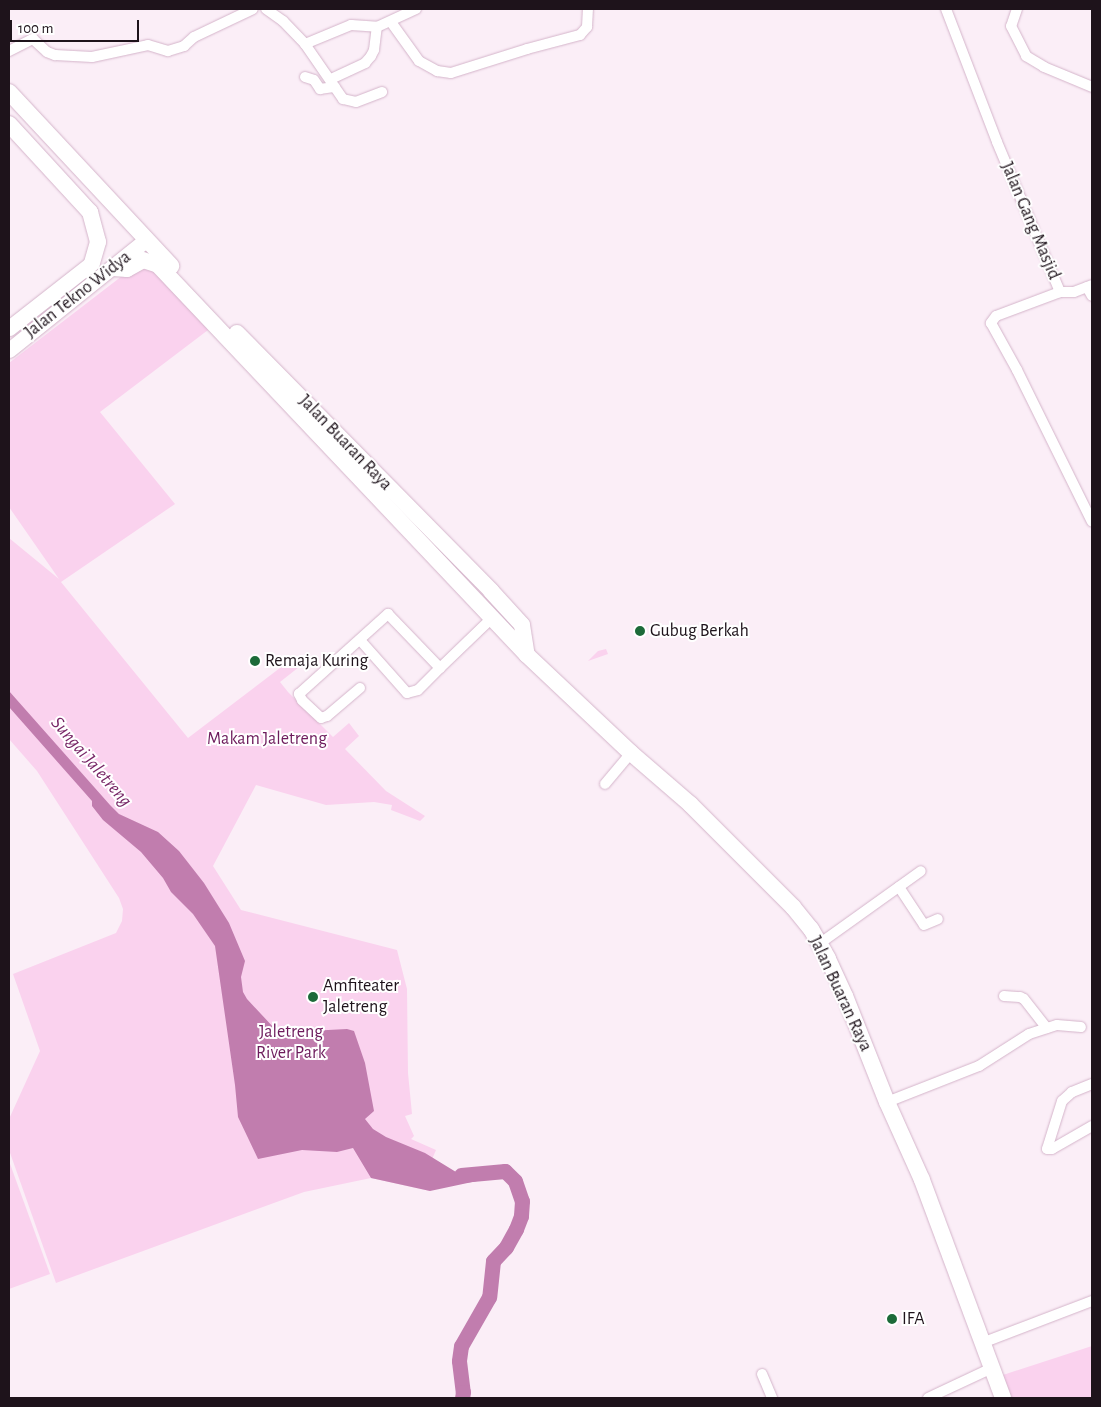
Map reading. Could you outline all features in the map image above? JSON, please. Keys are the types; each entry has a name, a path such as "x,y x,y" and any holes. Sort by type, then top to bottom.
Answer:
{"main road":[{"name":"Jalan Buaran Raya","path":"9,92 146,240 200,302 527,655 631,754 690,804 793,907 819,944 845,996 887,1102 922,1180 1003,1398"},
{"name":"Jalan Tekno Widya","path":"9,124 90,212 98,242 92,263 9,328"},
{"name":"Jalan Tekno Widya","path":"9,350 146,240"},
{"name":"Jalan Buaran Raya","path":"113,268 127,269 143,260 158,264 200,302 491,591 522,625 527,655"}],"street":[{"path":"9,51 33,40 47,52 55,55 92,57 148,44 168,52 184,46 194,38 253,9"},
{"path":"266,9 283,21 306,44 344,98 351,102 382,92"},
{"path":"306,44 351,25 377,27 392,22 416,9"},
{"path":"392,22 419,62 437,71 451,73 527,49 580,35 587,27 588,9"},
{"name":"Jalan Gang Masjid","path":"946,9 997,142 1060,292 996,316 991,323 1017,370 1092,519"},
{"path":"1017,9 1011,26 1026,56 1044,67 1092,87"},
{"path":"305,77 314,80 320,89 365,63 374,50 377,27"},
{"path":"1060,292 1070,293 1091,289"},
{"path":"360,688 327,716 321,718 302,700 300,694 390,614 440,668"},
{"path":"360,640 407,693 413,693 493,617"},
{"path":"605,784 631,754"},
{"path":"819,944 921,871"},
{"path":"899,887 924,925 928,925 938,919"},
{"path":"1004,996 1024,999 1047,1028"},
{"path":"887,1102 979,1066 1025,1037 1047,1028 1057,1025 1081,1027"},
{"path":"1092,1084 1066,1096 1059,1107 1046,1149 1052,1149 1092,1126"},
{"path":"1053,1126 1062,1142"},
{"path":"982,1343 1092,1301"},
{"path":"928,1398 992,1368"},
{"path":"762,1374 772,1398"}],"green space":[{"path":"135,266 152,267 212,327 100,412 175,504 61,582 188,738 293,658 299,667 280,682 288,692 333,737 349,723 359,736 345,749 386,791 425,816 420,821 391,810 392,805 374,802 326,805 256,785 213,866 241,910 397,950 407,989 408,1073 412,1114 405,1116 414,1136 411,1139 436,1150 433,1157 430,1191 371,1178 304,1192 56,1283 9,1150 9,1119 40,1051 13,974 116,933 122,921 123,909 119,898 37,771 9,739 9,538 59,579 9,507 9,363"},
{"path":"606,649 608,654 588,661 598,651"},
{"path":"9,1161 50,1274 9,1289"},
{"path":"1092,1346 1092,1398 1011,1398 1003,1375"}],"shaded area":[{"path":"9,691 119,814 158,832 179,851 204,883 229,923 245,961 241,977 243,992 247,999 275,1029 290,1032 347,1029 354,1031 365,1063 374,1111 365,1119 373,1129 386,1137 425,1153 456,1172 483,1169 477,1181 430,1191 371,1178 353,1148 337,1152 302,1150 258,1159 238,1117 215,946 193,914 171,892 163,878 141,852 103,820 92,806 92,801 9,707"}],"waterway":[{"name":"Sungai Jaletreng","path":"461,1175 505,1171 515,1181 522,1201 521,1216 516,1229 506,1247 493,1261 489,1297 461,1346 459,1361 462,1398"}],"place":[{"name":"Gubug Berkah","path":"640,631"},
{"name":"Remaja Kuring","path":"255,661"},
{"name":"Amfiteater Jaletreng","path":"313,997"},
{"name":"IFA","path":"892,1319"}],"park label":[{"name":"Makam Jaletreng","path":"267,739"},
{"name":"Jaletreng River Park","path":"291,1043"}]}
